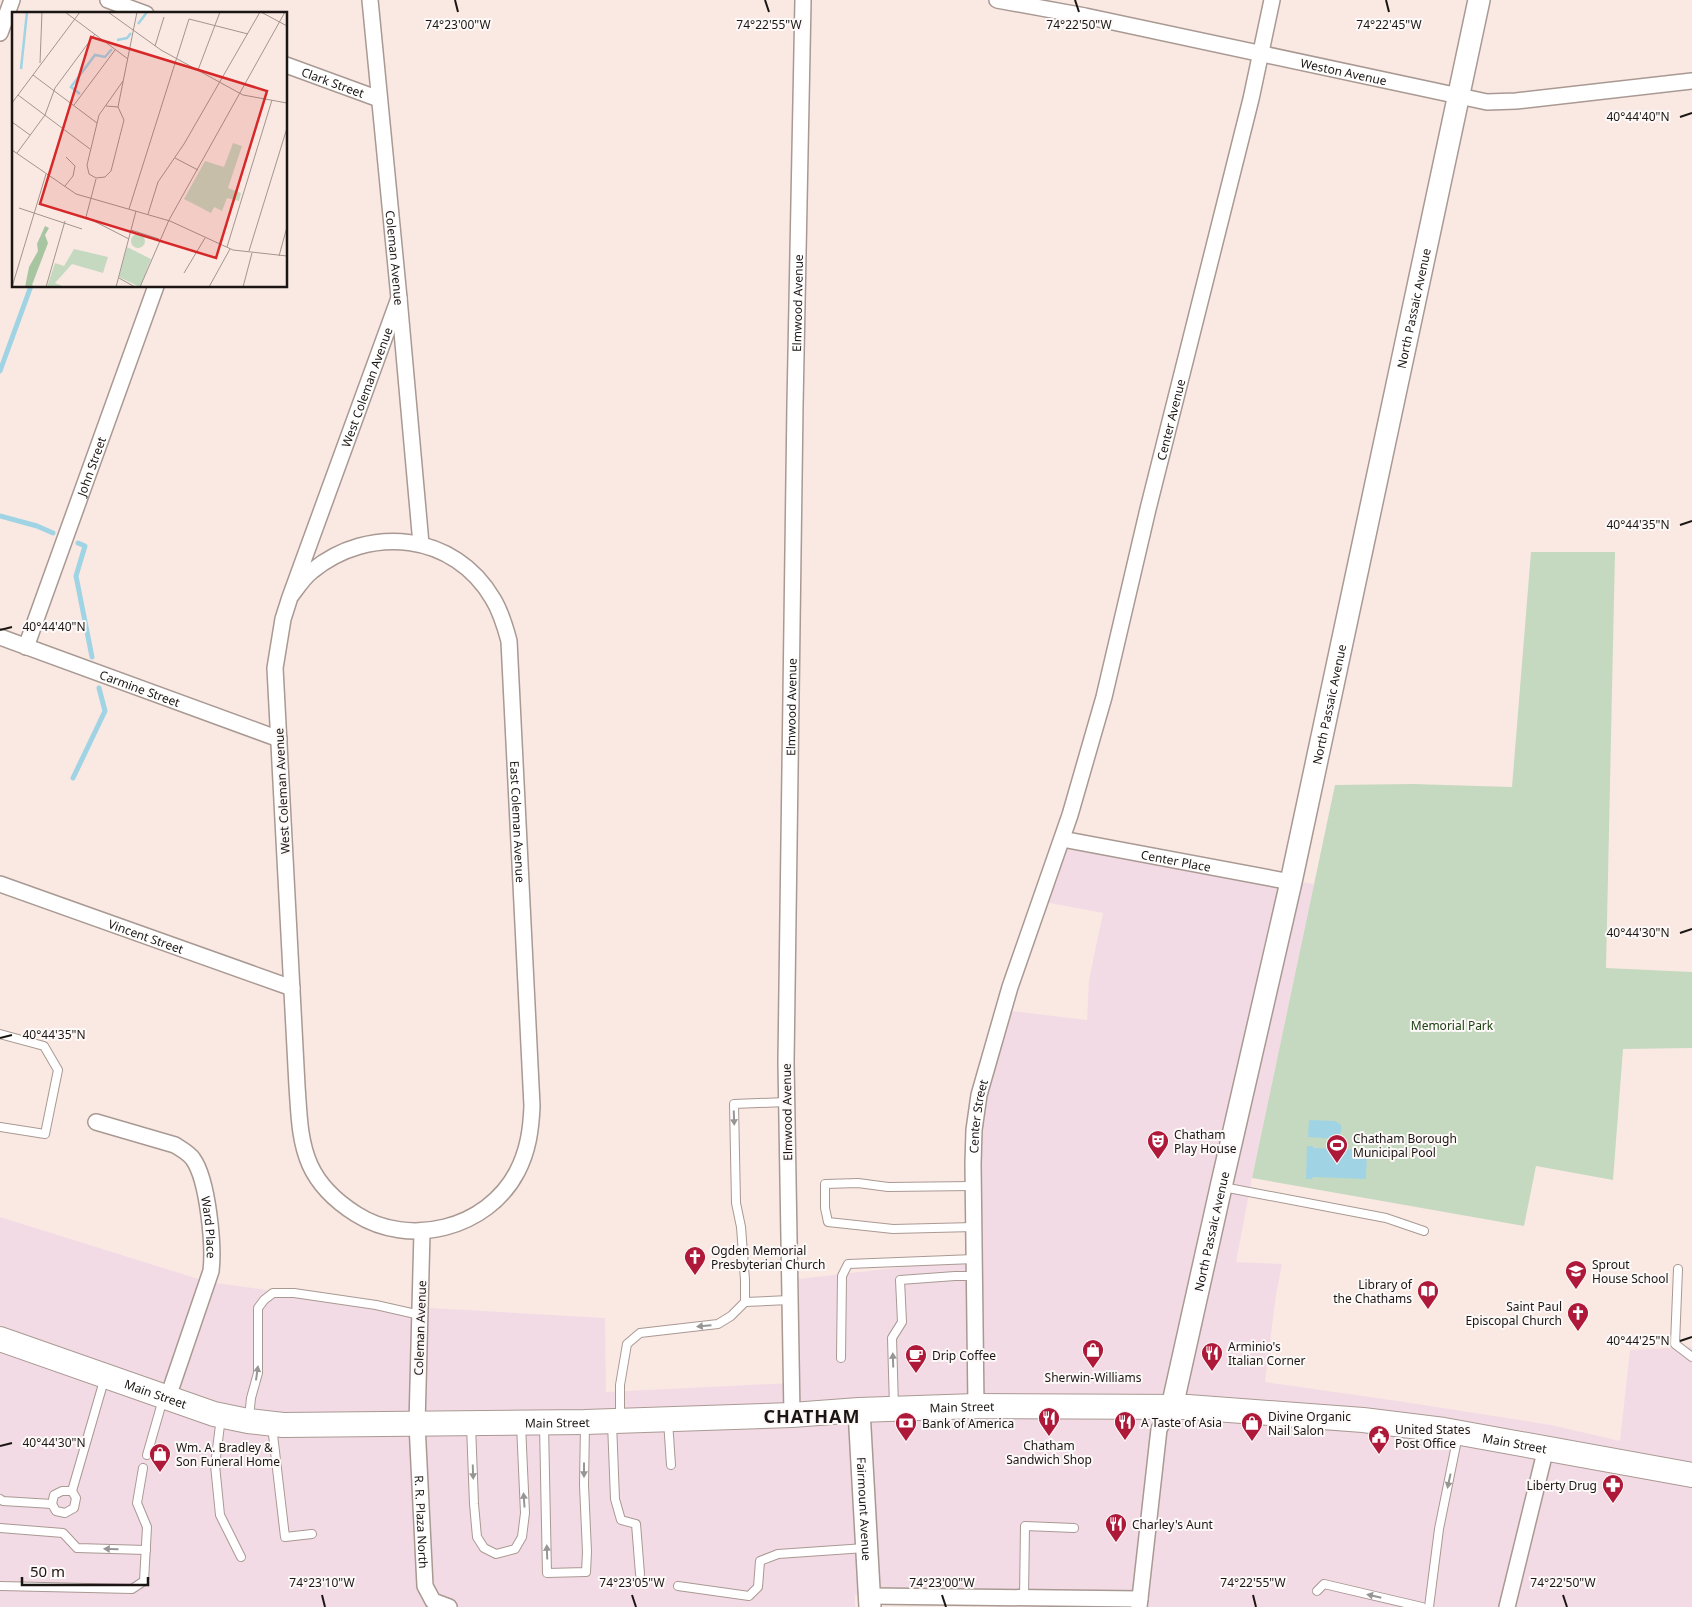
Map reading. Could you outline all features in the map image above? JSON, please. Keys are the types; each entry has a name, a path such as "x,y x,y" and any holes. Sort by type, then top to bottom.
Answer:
{"main road":[{"name":"North Passaic Avenue","path":"1172,1407 1292,882 1479,0"},
{"name":"Main Street","path":"0,1339 221,1415 272,1424 585,1422 976,1406 1188,1407 1363,1420 1458,1433 1692,1475"},
{"name":"Fairmount Avenue","path":"859,1410 870,1601"}],"street":[{"path":"0,33 12,0"},
{"path":"108,0 141,12"},
{"name":"Coleman Avenue","path":"370,0 399,298 420,544"},
{"name":"Elmwood Avenue","path":"792,1415 786,1102 794,405 803,0"},
{"name":"Weston Avenue","path":"998,0 1025,3 1487,102 1516,101 1692,81"},
{"name":"Center Avenue","path":"1062,839 1104,697 1148,509 1261,54 1272,0"},
{"name":"Clark Street","path":"288,66 379,99"},
{"name":"John Street","path":"26,647 155,288"},
{"name":"West Coleman Avenue","path":"399,298 290,597 283,619 276,668 292,988 302,1142 315,1174 329,1193 346,1208 366,1221 387,1229 422,1232"},
{"name":"East Coleman Avenue","path":"290,597 312,570 352,547 398,540 420,544 442,552 462,564 479,580 493,598 503,619 509,641 532,1106 531,1129 526,1152 516,1173 495,1200 466,1220 445,1228 422,1232"},
{"name":"Carmine Street","path":"0,637 279,739"},
{"name":"Center Place","path":"1062,839 1292,882"},
{"name":"Center Street","path":"976,1406 973,1186 974,1130 979,1095 1010,987 1062,839"},
{"name":"Vincent Street","path":"0,884 292,988"},
{"name":"Ward Place","path":"96,1122 175,1145 194,1160 201,1178 213,1249 212,1271 166,1397"},
{"name":"Coleman Avenue","path":"417,1424 422,1232"},
{"path":"870,1601 1024,1598 1139,1603 1158,1430 1172,1407"},
{"name":"R. R. Plaza North","path":"417,1424 425,1586 433,1601 449,1607"},
{"path":"1506,1607 1546,1448"}],"lane":[{"path":"0,1034 44,1046 58,1070 45,1134 0,1127"},
{"path":"745,1302 741,1227 736,1203 734,1104 786,1102"},
{"path":"973,1186 888,1187 858,1183 826,1184 825,1208 828,1222 893,1230 974,1227"},
{"path":"1221,1187 1386,1218 1424,1231"},
{"path":"841,1358 842,1276 848,1264 974,1259"},
{"path":"1678,1269 1675,1344 1692,1357"},
{"path":"894,1409 892,1338 902,1322 900,1280 974,1276"},
{"path":"248,1421 251,1398 258,1374 258,1308 273,1293 294,1293 376,1305 420,1314"},
{"path":"640,1574 636,1524 621,1520 615,1499 616,1420 627,1344 640,1333 718,1324 731,1316 745,1302 789,1300"},
{"path":"72,1491 62,1491 54,1495 52,1504 56,1511 65,1513 74,1508 76,1498 72,1491 105,1376"},
{"path":"147,1455 166,1397"},
{"path":"221,1415 215,1465 220,1515 241,1557"},
{"path":"668,1419 671,1465"},
{"path":"471,1423 477,1537 484,1548 496,1554 515,1549 522,1537 525,1513 521,1422"},
{"path":"544,1422 547,1574 586,1572 585,1422"},
{"path":"272,1424 285,1537 312,1534"},
{"path":"1429,1607 1439,1529 1458,1433"},
{"path":"0,1586 132,1589 144,1581 147,1528 136,1503 143,1468"},
{"path":"0,1499 3,1501 52,1504"},
{"path":"1024,1598 1025,1526 1074,1528"},
{"path":"0,1528 63,1533 77,1548 146,1550"},
{"path":"678,1586 750,1596 758,1588 760,1561 778,1554 867,1548"},
{"path":"1317,1590 1324,1584 1422,1607"}],"shaded area":[{"path":"1063,837 1314,884 1236,1262 1282,1264 1276,1295 1265,1382 1551,1425 1620,1441 1630,1350 1692,1347 1692,1607 1139,1607 1139,1599 855,1595 855,1607 0,1607 0,1217 208,1282 377,1305 605,1318 606,1392 791,1383 789,1280 974,1259 978,1098 1003,1010 1087,1020 1089,980 1103,913 1039,901"}],"green space":[{"name":"Memorial Park","path":"1531,552 1615,552 1606,968 1692,972 1692,1048 1623,1049 1613,1180 1536,1166 1524,1226 1252,1178 1335,785 1412,784 1512,787"}],"water":[{"path":"1309,1120 1335,1121 1341,1125 1341,1131 1339,1135 1330,1138 1308,1137"},
{"name":"Chatham Borough Municipal Pool","path":"1307,1146 1313,1146 1313,1148 1367,1150 1366,1179 1313,1177 1312,1179 1306,1179"}],"waterway":[{"path":"0,371 30,288"},
{"path":"0,516 37,526 53,533"},
{"path":"78,543 85,546 76,576 92,657"},
{"path":"73,778 105,711 99,688"}],"place":[{"name":"Chatham Play House","path":"1158,1160"},
{"name":"Chatham Borough Municipal Pool","path":"1337,1164"},
{"name":"Ogden Memorial Presbyterian Church","path":"695,1276"},
{"name":"Sprout House School","path":"1576,1290"},
{"name":"Library of the Chathams","path":"1428,1310"},
{"name":"Saint Paul Episcopal Church","path":"1578,1332"},
{"name":"Sherwin-Williams","path":"1093,1369"},
{"name":"Arminio's Italian Corner","path":"1212,1372"},
{"name":"Drip Coffee","path":"916,1374"},
{"name":"Chatham Sandwich Shop","path":"1049,1437"},
{"name":"A Taste of Asia","path":"1125,1441"},
{"name":"Bank of America","path":"906,1442"},
{"name":"Divine Organic Nail Salon","path":"1252,1442"},
{"name":"United States Post Office","path":"1379,1455"},
{"name":"Wm. A. Bradley & Son Funeral Home","path":"160,1473"},
{"name":"Liberty Drug","path":"1613,1504"},
{"name":"Charley's Aunt","path":"1116,1543"}],"district":[{"name":"CHATHAM","path":"812,1416"}]}
